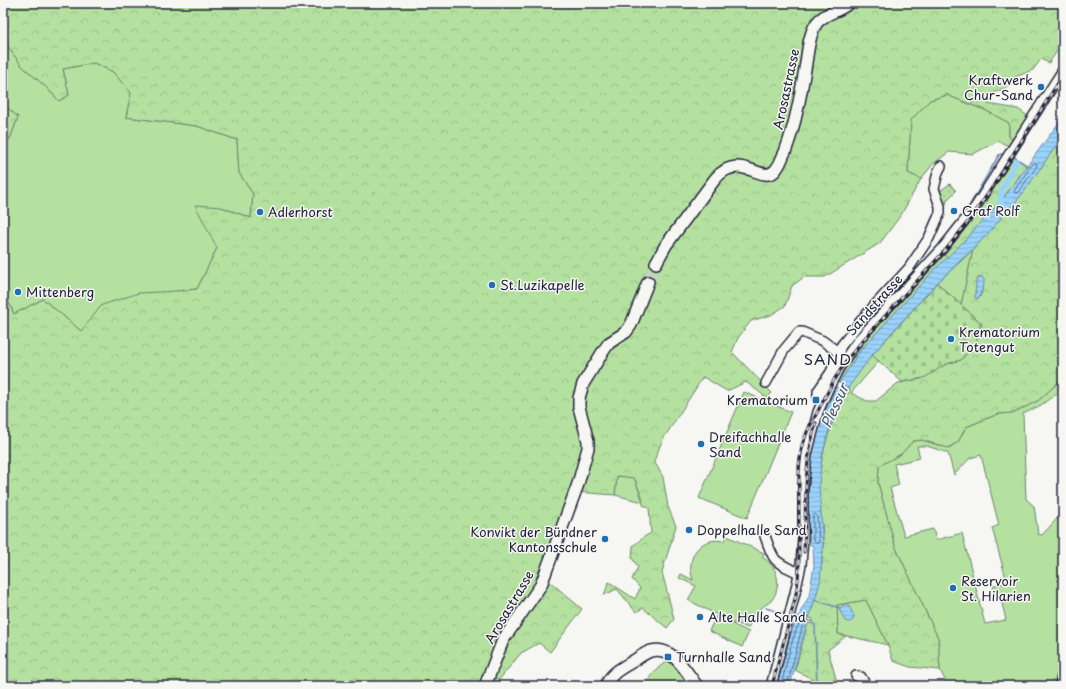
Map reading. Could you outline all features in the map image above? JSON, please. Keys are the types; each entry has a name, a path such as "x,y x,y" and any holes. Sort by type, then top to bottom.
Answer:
{"main road":[{"name":"Arosastrasse","path":"656,263 666,245 715,179 722,173 731,168 738,167 749,168 764,175 769,175 776,170 795,122 813,30 818,21 849,3"},
{"name":"Arosastrasse","path":"485,686 503,640 541,586 578,484 588,448 588,441 579,407 579,398 583,384 609,343 626,332 631,325 648,282"},
{"path":"606,686 609,679 615,673 645,654 658,650 674,656 697,686"},
{"path":"1061,686 1063,676"}],"street":[{"name":"Sandstrasse","path":"770,686 799,573 803,546 803,486 805,465 812,432 822,400 834,376 858,340 935,256 976,206 1063,70"},
{"path":"822,400 818,398 817,392 831,372 843,343 864,317 909,268 926,242 940,215 940,208 934,189 941,166"},
{"path":"766,383 784,350 799,332 823,341 838,352"},
{"path":"765,536 773,559 799,573"},
{"path":"856,676 861,677 866,686"}],"green space":[{"path":"4,3 1063,3 1063,42 1049,63 1041,59 1033,70 1015,77 1010,86 991,94 988,104 1018,109 1032,119 1017,142 1009,137 1009,123 987,111 947,95 930,100 911,120 908,173 921,179 901,215 880,243 825,277 804,277 792,286 785,306 771,315 751,321 738,338 732,352 772,393 767,398 746,382 727,391 703,377 662,441 654,461 663,477 668,507 676,526 662,572 674,619 667,628 643,608 636,612 617,589 604,595 609,582 635,599 640,588 632,579 638,567 632,558 633,546 651,533 649,508 643,505 642,497 634,478 617,476 615,495 577,492 547,579 582,609 550,652 539,643 521,653 494,686 3,686 3,290 14,314 43,299 81,331 102,305 139,293 197,289 217,248 195,205 221,207 251,218 253,194 239,173 237,140 197,126 126,117 131,93 113,72 94,63 63,69 69,95 59,101 46,87 22,66 3,40"},
{"path":"3,40 22,66 46,87 59,101 69,95 63,69 94,63 113,72 131,93 126,117 197,126 237,140 239,173 253,194 251,218 221,207 217,248 197,289 177,291 81,331 43,299 14,314 3,290 3,143 10,139 18,117 3,104"},
{"path":"947,95 987,111 1009,123 1009,136 1017,142 1013,148 998,141 973,154 949,152 933,164 921,179 908,173 911,120 930,100"},
{"path":"3,104 18,117 10,139 3,143"},
{"path":"1063,136 1063,378 1039,400 1014,413 998,414 966,427 958,442 948,448 922,440 913,441 901,454 879,466 878,483 895,546 938,638 940,670 910,667 893,661 888,645 866,600 837,605 838,634 846,636 828,650 838,686 815,686 814,680 795,670 808,623 812,624 813,619 809,618 820,578 823,547 819,496 820,470 828,436 840,403 845,392 848,394 850,390 848,388 849,385 872,355 879,361 851,393 867,401 876,401 898,383 921,379 946,364 961,360 982,324 961,305 973,250 1023,193","holes":["981,276 983,287 980,297 975,293 977,279"]},
{"path":"1014,157 1027,165 990,214 947,258 943,254 974,217"},
{"path":"950,184 956,191 946,201 947,203 940,210 935,194"},
{"path":"973,250 961,305 937,283"},
{"path":"943,254 947,258 933,271 860,351 839,383 837,382 865,341"},
{"path":"937,283 982,324 975,344 961,360 946,364 924,378 902,382 872,355"},
{"path":"1063,378 1063,389 1041,405 1023,414 1026,499 1034,506 1038,534 1042,535 1063,512 1063,686 945,686 946,682 940,670 938,638 895,546 878,483 879,465 901,454 913,441 922,440 949,448 958,442 966,427 998,414 1014,413 1039,400","holes":["917,446 927,446 948,453 954,475 970,458 981,455 999,525 992,528 1007,582 993,586 997,600 1001,599 1006,620 985,624 962,533 936,540 933,529 904,536 890,488 899,485 894,464 920,458"]},
{"path":"744,392 791,412 747,518 699,498"},
{"path":"617,476 634,477 643,502 615,495"},
{"path":"727,536 764,553 762,557 772,566 777,577 778,583 775,595 771,601 760,609 757,617 754,616 748,628 736,623 735,624 688,600 696,586 679,578 681,574 693,580 691,564 696,550 707,542 715,540 724,541"},
{"path":"866,600 888,645 838,634 837,605","holes":["847,605 854,616 840,611 840,608"]},
{"path":"716,616 749,632 742,647 709,631"},
{"path":"669,661 673,661 693,686 646,686 654,671"}],"water":[{"path":"1063,117 1063,136 1023,193 984,238 937,283 902,321 872,355 848,388 839,383 860,351 933,271 964,241 1002,200"},
{"path":"981,276 984,279 984,284 979,298 976,299 976,282"},
{"name":"Plessur","path":"836,387 845,392 830,426 822,456 819,484 823,546 820,582 808,618 790,686 777,686 791,633 809,596 814,566 813,546 809,544 808,500 810,468 818,430"},
{"path":"844,605 849,606 854,616 853,620 849,622 845,621 840,611 840,608"}],"waterway":[{"path":"971,203 999,155 1005,153"},
{"path":"1014,157 1028,166"},
{"path":"999,211 1002,190 1016,162"},
{"path":"980,208 989,216"},
{"path":"814,600 840,608"},
{"path":"766,608 785,614"},
{"path":"806,620 813,622 815,626 817,686"}],"tunnel":[{"path":"648,282 656,263"}],"railway":[{"path":"795,600 799,564 799,465 802,445 807,432 835,378 849,357 948,247 971,218 1063,75"},
{"path":"804,552 807,472 816,423"},
{"path":"772,686 796,595"}],"place":[{"name":"Kraftwerk Chur-Sand","path":"1041,87"},
{"name":"Graf Rolf","path":"954,211"},
{"name":"Adlerhorst","path":"260,212"},
{"name":"St.Luzikapelle","path":"492,285"},
{"name":"Mittenberg","path":"18,292"},
{"name":"Krematorium Totengut","path":"951,339"},
{"name":"Krematorium","path":"816,400"},
{"name":"Dreifachhalle Sand","path":"701,444"},
{"name":"Doppelhalle Sand","path":"689,530"},
{"name":"Konvikt der Bündner Kantonsschule","path":"605,539"},
{"name":"Reservoir St. Hilarien","path":"953,588"},
{"name":"Alte Halle Sand","path":"700,617"},
{"name":"Turnhalle Sand","path":"668,657"}],"district":[{"name":"SAND","path":"828,360"}]}
